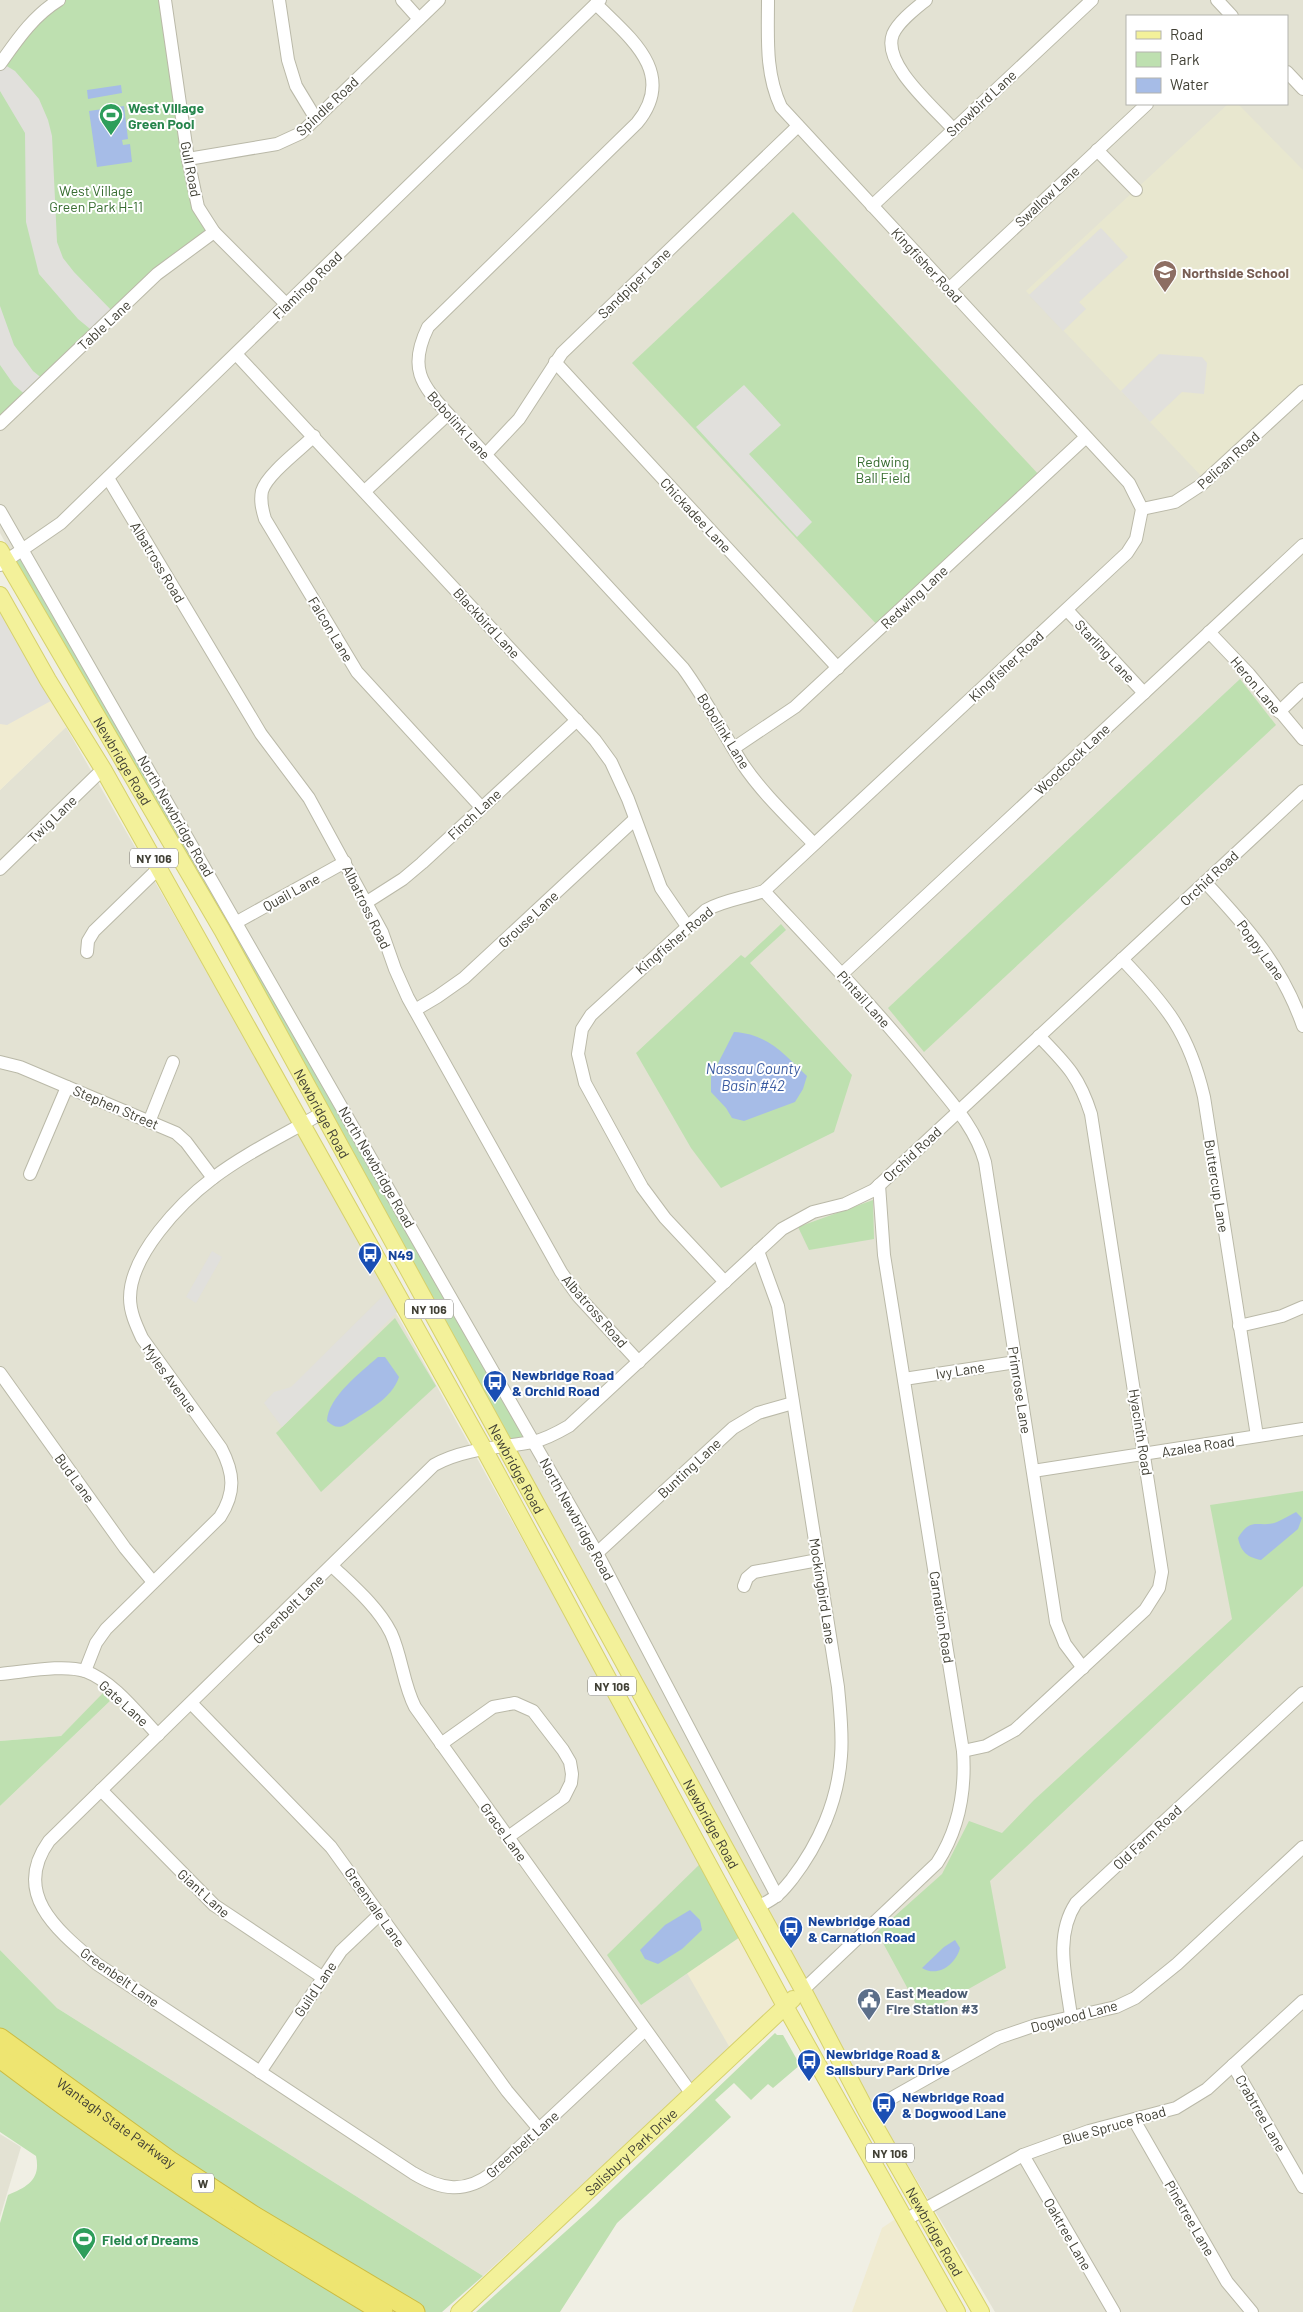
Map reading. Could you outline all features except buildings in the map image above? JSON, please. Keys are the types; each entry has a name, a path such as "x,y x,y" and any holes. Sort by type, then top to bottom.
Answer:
{"highway":[{"name":"Wantagh State Parkway","path":"0,2038 170,2161 254,2216 415,2312"},
{"name":"Wantagh State Parkway","path":"0,2058 105,2134 200,2198 284,2253 383,2312"}],"main road":[{"name":"Newbridge Road","path":"2,558 222,930 756,1908 803,1990 867,2112 981,2312"},
{"name":"Newbridge Road","path":"0,595 48,680 103,769 484,1449 785,2006 957,2312"},
{"path":"639,1737 658,1727"},
{"name":"Salisbury Park Drive","path":"462,2310 691,2093 803,1990"}],"street":[{"path":"0,64 27,27 42,12 59,0"},
{"name":"Gull Road","path":"164,0 188,159 198,207 214,232 287,305"},
{"path":"279,0 291,69 296,86 316,119"},
{"path":"402,0 419,19"},
{"name":"Spindle Road","path":"188,159 277,144 301,133 438,0"},
{"name":"Kingfisher Road","path":"725,1282 665,1218 642,1187 585,1083 578,1054 582,1029 591,1015 706,910 719,903 748,897 764,891 1067,610 1127,554 1136,539 1142,509 1129,483 781,107 773,90 770,74 768,0"},
{"path":"926,0 898,26 893,34 892,50 902,73 953,128"},
{"name":"Snowbird Lane","path":"872,206 953,128 1092,0"},
{"path":"1217,0 1231,15"},
{"name":"Flamingo Road","path":"2,558 23,550 61,523 598,2"},
{"name":"Bobolink Lane","path":"598,2 638,46 648,60 653,82 649,104 637,123 428,327 418,353 419,371 426,389 448,414 683,668 701,692 734,748 762,789 814,844"},
{"path":"1288,73 1303,89"},
{"name":"Swallow Lane","path":"948,288 1146,105"},
{"name":"Sandpiper Lane","path":"486,454 519,419 554,362 798,126"},
{"path":"1097,150 1136,190"},
{"name":"Table Lane","path":"0,424 157,274 214,232"},
{"name":"Blackbird Lane","path":"236,354 595,740 611,762 628,799 634,820 661,888 687,926"},
{"name":"Chickadee Lane","path":"554,362 838,668"},
{"name":"Pelican Road","path":"1142,509 1175,502 1195,490 1303,391"},
{"path":"365,491 448,414"},
{"name":"Falcon Lane","path":"314,436 270,478 264,487 261,504 265,519 357,672 481,807"},
{"name":"Redwing Lane","path":"734,748 795,707 1086,436"},
{"name":"Albatross Road","path":"108,478 261,734 309,798 367,902 382,932 395,969 415,1010 561,1272 578,1296 639,1362"},
{"name":"North Newbridge Road","path":"0,511 597,1553 777,1896"},
{"name":"Woodcock Lane","path":"842,974 1303,545"},
{"name":"Starling Lane","path":"1067,610 1144,693"},
{"name":"Heron Lane","path":"1209,632 1249,674 1303,739"},
{"path":"1279,712 1303,690"},
{"name":"Finch Lane","path":"367,902 404,879 577,720"},
{"name":"Twig Lane","path":"0,869 103,769"},
{"name":"Orchid Road","path":"484,1449 534,1442 553,1435 569,1426 782,1229 798,1218 862,1198 879,1185 1303,791"},
{"name":"Grouse Lane","path":"415,1010 464,978 634,820"},
{"name":"Quail Lane","path":"237,922 345,862"},
{"path":"87,952 88,941 94,931 159,868"},
{"name":"Poppy Lane","path":"1205,882 1251,931 1269,956 1295,1002 1303,1026"},
{"name":"Pintail Lane","path":"764,891 890,1027 958,1111"},
{"name":"Buttercup Lane","path":"1122,959 1153,991 1177,1024 1198,1074 1204,1097 1256,1436"},
{"name":"Hyacinth Road","path":"963,1752 986,1746 1015,1730 1145,1610 1159,1588 1162,1572 1091,1114 1084,1090 1074,1074 1040,1036"},
{"name":"Stephen Street","path":"0,1062 20,1067 67,1086 180,1136 213,1178"},
{"path":"149,1122 173,1062"},
{"path":"30,1174 67,1086"},
{"name":"Primrose Lane","path":"958,1111 976,1138 985,1162 1056,1622 1065,1644 1083,1668"},
{"name":"Myles Avenue","path":"85,1671 96,1643 106,1629 220,1517 230,1497 232,1476 229,1464 221,1448 142,1338 131,1308 132,1281 136,1268 168,1222 213,1178 322,1113"},
{"name":"Carnation Road","path":"803,1990 937,1864 947,1848 958,1818 964,1786 963,1752 884,1255 879,1185"},
{"name":"Mockingbird Lane","path":"756,1908 777,1896 801,1868 826,1823 838,1782 842,1726 838,1687 778,1306 758,1252"},
{"path":"1239,1326 1282,1316 1303,1307"},
{"name":"Ivy Lane","path":"904,1380 1016,1362"},
{"name":"Bud Lane","path":"0,1373 125,1548 153,1582"},
{"name":"Bunting Lane","path":"597,1553 733,1428 758,1413 793,1403"},
{"name":"Azalea Road","path":"1033,1471 1303,1429"},
{"name":"Greenbelt Lane","path":"484,1449 450,1456 434,1465 49,1841 39,1855 34,1880 42,1907 52,1922 97,1964 413,2173 439,2186 464,2187 483,2180 645,2030"},
{"path":"744,1586 747,1578 754,1572 818,1560"},
{"name":"Grace Lane","path":"332,1566 384,1621 396,1649 407,1692 415,1707 691,2093"},
{"name":"Gate Lane","path":"0,1674 66,1668 85,1671 112,1688 158,1734"},
{"name":"Old Farm Road","path":"1071,2016 1062,1942 1065,1923 1076,1903 1303,1693"},
{"name":"Greenvale Lane","path":"191,1703 331,1847 507,2091 539,2129"},
{"path":"442,1744 493,1707 516,1703 533,1711 563,1750 570,1762 572,1774 571,1783 564,1797 508,1837"},
{"name":"Giant Lane","path":"101,1790 214,1906 322,1977"},
{"name":"Dogwood Lane","path":"867,2112 998,2038 1036,2025 1116,2007 1148,1990 1303,1847"},
{"name":"Guild Lane","path":"260,2072 341,1951 380,1914"},
{"name":"Blue Spruce Road","path":"905,2220 1023,2155 1057,2142 1176,2108 1190,2101 1208,2089 1303,2001"},
{"name":"Crabtree Lane","path":"1233,2065 1303,2187"},
{"name":"Pinetree Lane","path":"1134,2120 1228,2282 1252,2312"},
{"name":"Oaktree Lane","path":"1023,2155 1114,2312"}],"shaded area":[{"path":"0,0 1303,0 1303,2312 995,2312 846,2061 516,1454 0,533"},
{"path":"0,62 15,71 39,99 48,120 52,136 57,242 63,258 74,272 115,314 95,333 78,319 39,274 26,222 25,133 0,91"},
{"name":"Northside School","path":"1227,105 1239,105 1303,170 1303,390 1205,480 1026,291"},
{"path":"1101,228 1128,257 1079,302 1086,309 1063,331 1029,295"},
{"path":"0,306 14,345 33,371 44,380 28,397 14,385 0,365"},
{"path":"1159,354 1202,357 1207,363 1204,394 1182,392 1150,422 1121,391"},
{"path":"744,385 781,425 749,454 812,522 797,537 696,427"},
{"path":"0,598 58,697 7,725 0,724"},
{"path":"0,609 66,727 0,790"},
{"path":"66,727 400,1308 396,1313 702,1862 730,2048 483,2276 57,2008 0,1950 0,1806 110,1701 103,1694 61,1736 0,1741 0,790"},
{"path":"212,1251 222,1257 196,1303 186,1297"},
{"path":"390,1289 401,1308 282,1427 264,1403 274,1392 291,1387"},
{"path":"743,1935 776,2004 730,2048 687,1973"},
{"path":"0,2134 21,2147 0,2217"},
{"path":"900,2216 952,2308 945,2312 852,2312 882,2228"}],"green space":[{"name":"West Village Green Park H-11","path":"63,0 162,0 193,200 210,231 0,417 0,65 27,27"},
{"name":"Redwing Ball Field","path":"793,212 1041,477 880,628 632,363"},
{"path":"23,554 530,1440 506,1442 10,562"},
{"path":"1240,679 1276,725 924,1052 888,1008"},
{"path":"781,924 786,930 750,963 852,1075 834,1132 721,1188 691,1148 636,1053 741,955 745,958"},
{"path":"873,1200 874,1239 809,1250 798,1227"},
{"path":"395,1318 436,1386 321,1492 276,1433"},
{"path":"1303,1491 1303,1586 990,1881 1006,1968 922,2015 877,1932 942,1874 969,1821 1002,1833 1034,1800 1232,1619 1210,1505"},
{"path":"103,1693 110,1701 0,1806 0,1741 61,1736"},
{"path":"702,1862 743,1935 641,2005 607,1955"},
{"path":"0,1950 57,2008 483,2276 442,2312 425,2312 289,2230 140,2132 0,2030"},
{"path":"775,2033 783,2035 800,2065 773,2088 768,2084 751,2100 734,2083 715,2100 731,2117 617,2223 560,2312 476,2312 594,2206"},
{"path":"0,2066 374,2312 0,2312 0,2223 8,2195 22,2189 31,2181 37,2171 37,2164 36,2156 0,2132"}],"water":[{"path":"121,85 122,93 88,99 87,90"},
{"path":"124,106 128,139 122,140 123,145 130,144 132,162 97,167 89,111"},
{"name":"Nassau County Basin #42","path":"734,1032 766,1041 783,1053 807,1076 803,1089 795,1102 744,1121 732,1118 726,1108 711,1092 711,1077"},
{"path":"378,1357 385,1357 399,1377 395,1385 377,1404 344,1426 336,1427 332,1425 327,1421 329,1412 339,1394"},
{"path":"1296,1512 1302,1518 1298,1529 1261,1560 1248,1555 1243,1550 1238,1538 1247,1527 1277,1522"},
{"path":"690,1910 700,1920 702,1930 682,1949 658,1964 645,1959 640,1950 665,1925"},
{"path":"955,1940 960,1948 955,1959 946,1968 928,1971 922,1968 944,1947"}],"place":[{"name":"West Village Green Pool","path":"111,136"},
{"name":"Northside School","path":"1165,293"},
{"name":"N49","path":"370,1275"},
{"name":"Newbridge Road & Orchid Road","path":"495,1403"},
{"name":"Newbridge Road & Carnation Road","path":"791,1949"},
{"name":"East Meadow Fire Station #3","path":"869,2021"},
{"name":"Newbridge Road & Salisbury Park Drive","path":"809,2082"},
{"name":"Newbridge Road & Dogwood Lane","path":"884,2125"},
{"name":"Field of Dreams","path":"84,2260"}]}
